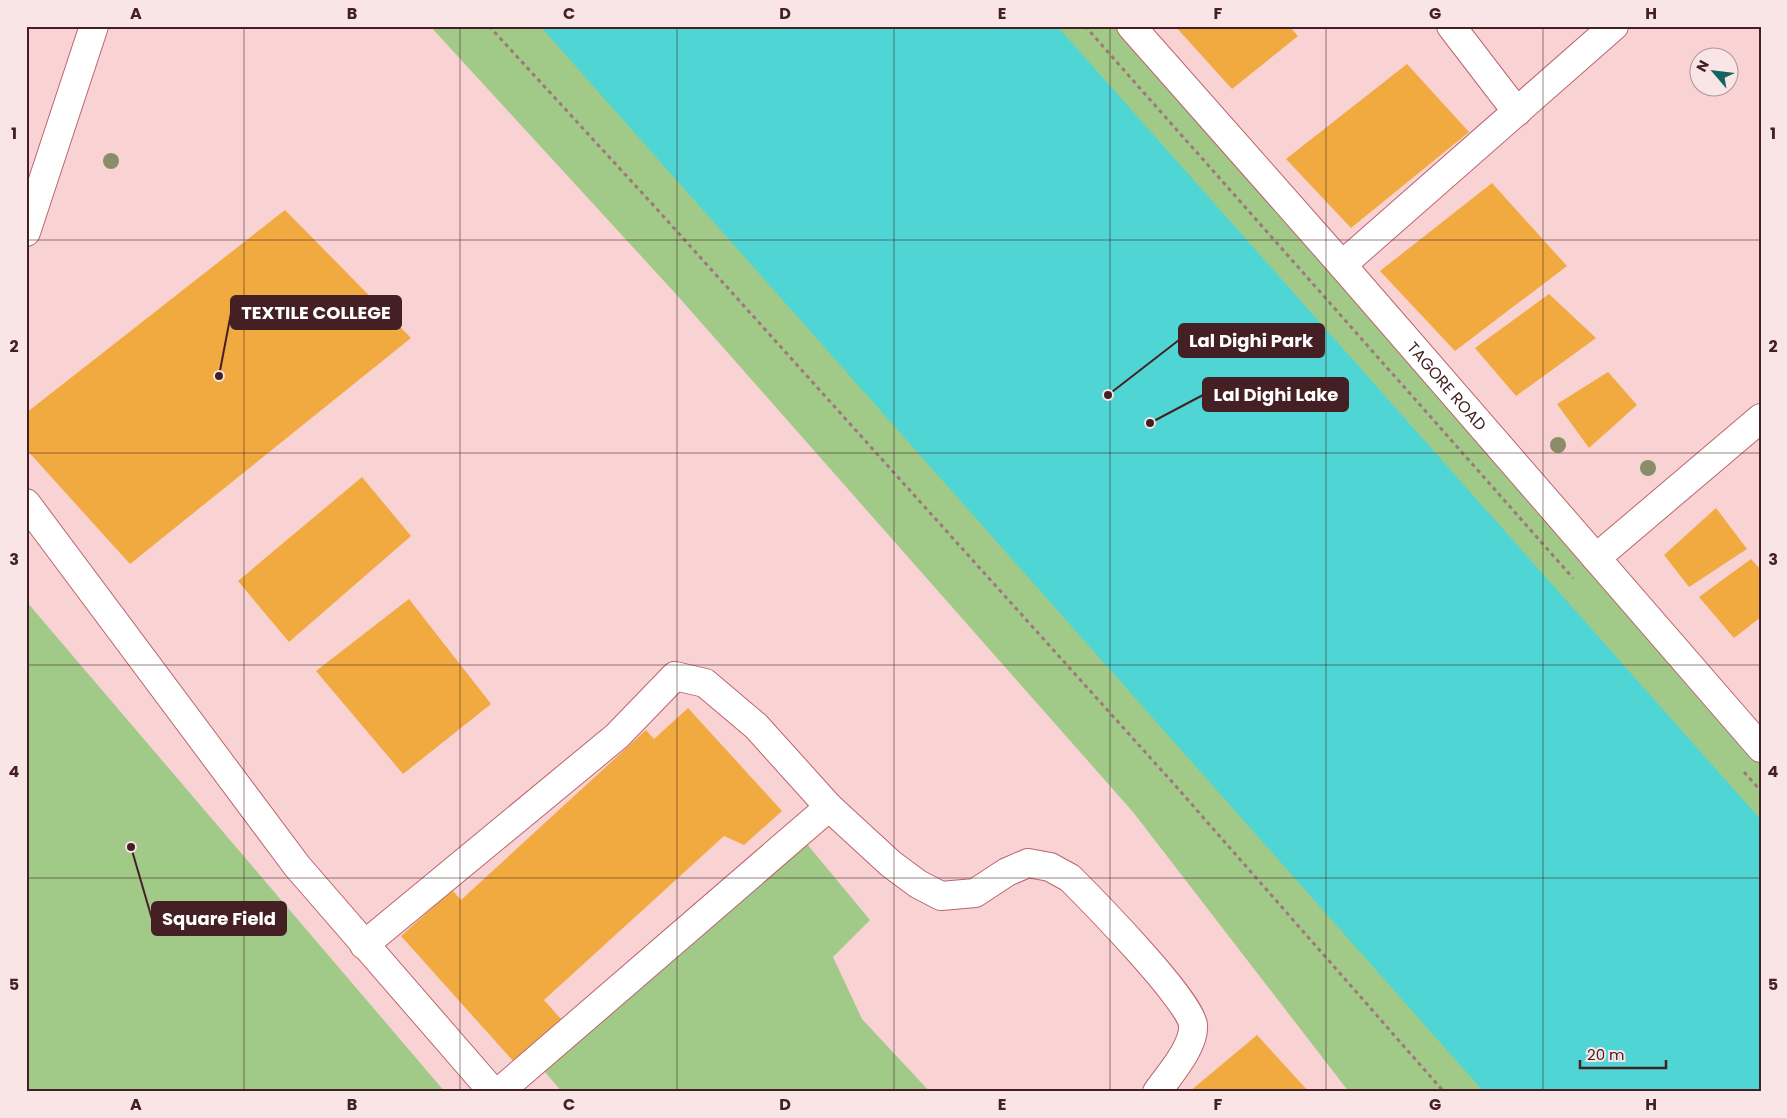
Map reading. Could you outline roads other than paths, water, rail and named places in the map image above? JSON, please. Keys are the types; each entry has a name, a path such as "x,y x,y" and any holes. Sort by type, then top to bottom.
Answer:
{"street":[{"path":"26,232 94,26"},
{"name":"TAGORE ROAD","path":"1131,26 1342,265 1761,748"},
{"path":"1451,26 1517,112"},
{"path":"1342,265 1614,26"},
{"path":"1596,558 1761,418"},
{"path":"26,504 297,866 493,1092"},
{"path":"364,945 617,736 675,676 705,683 756,726 829,806 890,864 918,884 941,896 975,893 1006,872 1028,863 1050,867 1070,878 1166,982 1181,1000 1193,1024 1191,1042 1157,1092"},
{"path":"499,1092 829,806"}],"water":[{"path":"540,26 1057,26 1761,820 1761,1092 1484,1092"}],"place":[{"name":"TEXTILE COLLEGE","path":"219,376"},
{"name":"Lal Dighi Park","path":"1108,395"},
{"name":"Lal Dighi Lake","path":"1150,423"},
{"name":"Square Field","path":"131,847"}]}
